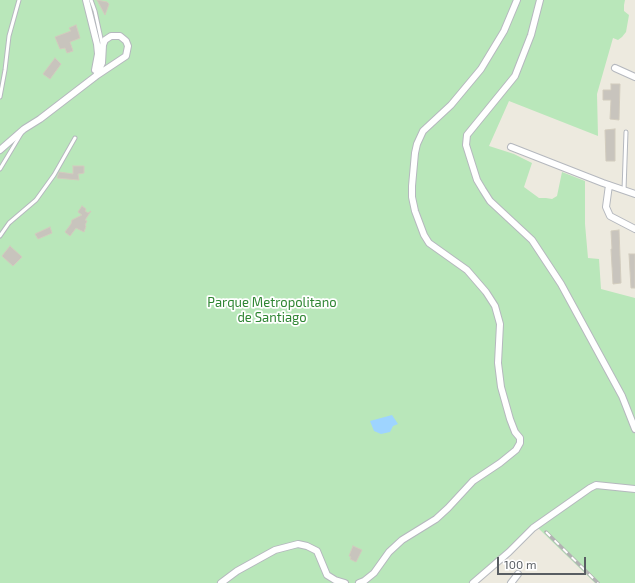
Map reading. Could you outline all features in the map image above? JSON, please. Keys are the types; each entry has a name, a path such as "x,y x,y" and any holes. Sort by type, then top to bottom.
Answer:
{"street":[{"path":"86,0 97,44 98,54 94,76"},
{"path":"359,583 374,573 389,552 402,540 439,516 473,481 500,463 516,450 520,443 520,438 515,432 510,419 501,387 498,363 500,324 495,306 486,292 467,270 429,243 424,235 415,211 412,197 415,153 423,131 451,105 481,68 504,31 517,0"},
{"path":"540,0 531,35 515,76 467,135 465,140 466,145 477,180 490,201 532,240 561,284 622,396 635,429"},
{"path":"0,150 24,129 56,107 94,76 126,56 128,46 126,41 120,36 115,35 107,38 103,45 102,62 94,76"},
{"path":"103,56 108,62 115,63"},
{"path":"615,68 635,77"},
{"path":"511,148 635,194"},
{"path":"609,185 606,207 610,216 635,229"},
{"path":"473,583 509,552 533,528 596,485 635,489"},
{"path":"221,583 237,571 275,550 298,544 307,546 317,551 328,575 335,580 345,583"},
{"path":"511,583 518,574"}],"lane":[{"path":"0,97 6,70 9,36 19,0"},
{"path":"91,0 103,45"},
{"path":"0,169 24,129"},
{"path":"624,190 626,132"},
{"path":"0,236 9,223 41,194 54,175 75,138"}],"green space":[{"name":"Parque Metropolitano de Santiago","path":"0,0 625,0 624,11 629,15 626,32 618,40 613,38 597,94 598,136 509,101 489,146 514,154 532,163 524,187 539,198 552,199 557,196 562,172 585,181 585,224 588,258 599,259 601,289 635,298 635,583 595,583 538,528 477,583 0,583"}],"water":[{"path":"392,415 398,424 393,426 390,432 381,434 374,431 370,421"}],"building":[{"path":"97,0 107,2 109,4 105,15"},
{"path":"76,25 80,38 70,42 73,51 67,53 65,48 60,49 55,37 71,31 69,28"},
{"path":"55,58 61,64 50,79 43,74"},
{"path":"611,84 620,84 619,120 610,119 611,100 603,100 603,90 611,90"},
{"path":"615,129 615,161 606,161 605,130"},
{"path":"73,166 84,166 84,173 78,174 79,180 57,178 59,172 73,174"},
{"path":"82,206 88,213 91,211 85,220 87,221 84,232 76,228 70,236 65,232 72,220 82,215 78,212"},
{"path":"50,227 52,233 38,239 35,234"},
{"path":"619,230 621,283 613,284 611,231"},
{"path":"10,246 22,257 13,266 2,256"},
{"path":"629,254 635,254 635,288 631,288"},
{"path":"353,546 362,550 356,562 350,559 351,557 349,556"}],"railway":[{"path":"546,532 598,583"}]}
